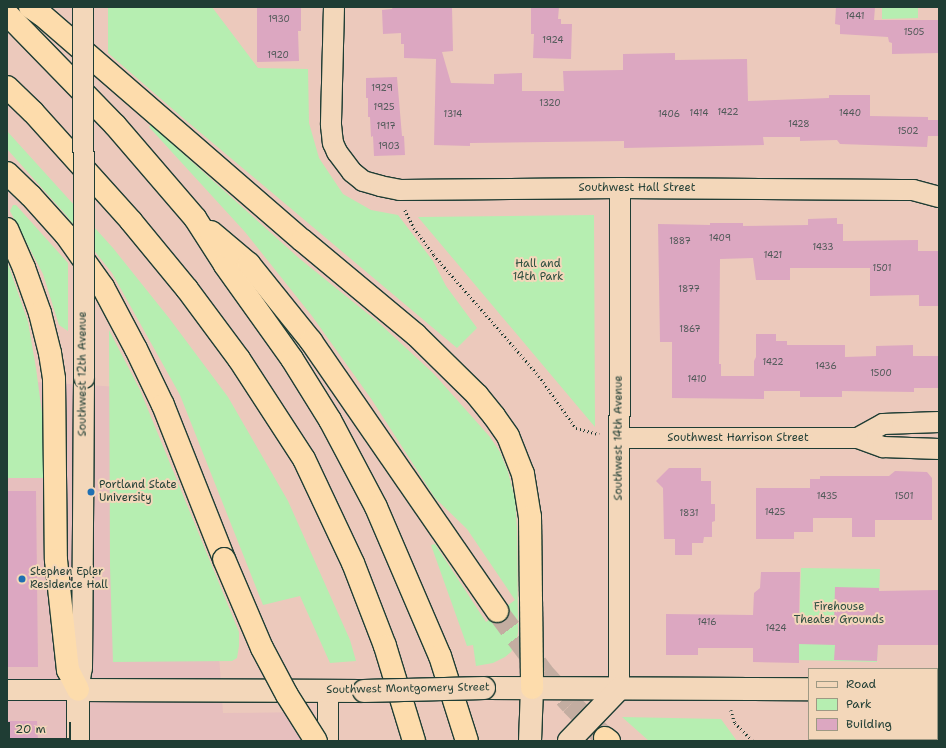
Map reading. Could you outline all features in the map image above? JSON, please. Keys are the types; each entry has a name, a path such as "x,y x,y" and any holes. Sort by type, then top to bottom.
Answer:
{"highway":[{"path":"30,7 42,15 302,240 416,335 477,395 494,416 508,436 523,474 530,517 532,688"},
{"path":"7,14 115,125 195,218 225,266 292,358 330,420 358,471 395,550 440,656 467,741"},
{"path":"7,87 33,112 131,220 187,289 239,359 304,459 353,563 385,646 414,741"},
{"path":"7,173 31,196 66,235 103,287 136,349 162,405 224,559 262,648 287,695 316,741"},
{"path":"195,218 249,264 311,341 497,611"},
{"path":"7,229 24,268 40,313 50,353 54,379 56,560 68,670 78,690"}],"street":[{"name":"Southwest 12th Avenue","path":"78,741 78,690 82,668 84,378 83,7"},
{"name":"Southwest Hall Street","path":"334,7 332,134 337,152 352,172 363,180 380,186 400,190 620,188 913,190 939,196"},
{"name":"Southwest 14th Avenue","path":"619,689 620,188"},
{"name":"Southwest Harrison Street","path":"858,438 883,424 939,422"},
{"name":"Southwest Harrison Street","path":"619,438 858,438 883,447 939,449"},
{"name":"Southwest Montgomery Street","path":"7,690 364,691 484,688 729,690 808,689"},
{"path":"530,741 532,688"},
{"path":"569,741 619,689"},
{"path":"328,690 328,741"}],"path":[{"path":"400,190 405,210 414,228 434,255 539,376 576,428 619,438"},
{"path":"729,690 731,715 735,723 753,741"}],"shaded area":[{"name":"Portland State University","path":"7,300 35,382 137,388 215,597 223,713 313,712 313,741 7,741"}],"green space":[{"path":"108,7 212,7 258,68 308,69 309,123 319,158 343,194 371,210 398,215 433,261 446,286 477,328 457,348 183,118 108,53"},
{"path":"882,7 918,7 918,18 882,19"},
{"path":"151,125 300,259 378,322 434,374 490,437 500,452 508,472 515,499 517,528 518,632 516,644 511,652 505,657 493,663 476,666 473,645 467,646 431,545 435,544 486,622 515,600 467,529 435,498 372,400 312,316 245,232 149,127"},
{"path":"7,131 113,248 169,318 228,397 288,501 350,640 356,661 330,663 300,596 263,605 180,395 112,273 66,215 7,149"},
{"path":"13,205 16,205 68,263 68,331 59,325 43,274 10,211"},
{"name":"Hall and 14th Park","path":"594,215 595,427 418,217"},
{"path":"7,261 28,322 43,421 45,478 8,478"},
{"path":"109,330 140,390 239,632 237,658 232,661 113,662 110,567"},
{"name":"Firehouse Theater Grounds","path":"801,568 880,569 877,662 798,660"},
{"path":"622,717 721,719 737,741 649,741"}],"building":[{"path":"257,7 301,7 301,31 298,31 299,61 257,62"},
{"path":"393,7 452,7 453,51 442,52 451,83 494,84 494,74 522,73 522,91 564,91 563,71 623,70 623,54 675,53 675,60 747,59 748,101 829,98 829,95 870,95 870,116 928,117 928,120 939,120 939,136 928,136 927,147 840,144 837,140 800,141 800,137 763,137 764,145 624,148 624,141 470,143 470,146 434,145 436,59 404,58 404,44 401,44 401,33 383,34 382,10 392,9"},
{"path":"531,7 559,7 558,19 561,19 561,24 572,24 571,59 533,58 534,34 531,34"},
{"path":"836,7 875,7 874,20 939,20 939,53 892,54 892,43 889,42 888,37 840,34 840,25 835,24"},
{"path":"397,77 405,155 374,156 373,136 371,137 370,117 368,117 368,98 366,98 366,78"},
{"path":"837,218 837,224 843,224 843,241 918,240 918,251 939,251 939,306 919,306 919,295 870,296 870,268 790,268 790,280 756,280 753,258 720,259 719,364 721,364 721,376 754,376 756,334 776,334 776,341 787,341 787,345 845,345 845,357 876,356 876,346 913,345 913,356 939,356 939,388 914,388 914,392 842,391 842,397 800,397 800,391 764,391 764,399 672,398 672,342 660,342 658,224 710,225 710,223 743,223 743,226 808,225 808,219"},
{"path":"669,468 701,468 701,481 711,481 711,504 715,504 715,521 712,522 712,537 704,537 703,543 692,543 692,555 675,555 675,539 664,539 663,488 656,481"},
{"path":"895,471 927,472 932,478 932,520 875,520 875,537 852,537 852,518 813,518 813,532 794,532 794,539 756,539 756,488 810,488 810,479 820,479 820,476 889,476"},
{"name":"Stephen Epler Residence Hall","path":"7,491 36,491 38,667 7,667"},
{"path":"761,572 800,572 799,624 834,624 835,587 879,588 879,591 939,590 939,645 878,645 877,661 834,660 835,645 799,644 799,663 753,662 753,648 698,648 698,655 666,655 666,614 753,615 754,593 760,588"},
{"path":"7,721 37,721 38,741 7,741"}],"tunnel":[{"path":"497,611 543,673 605,738"}],"place":[{"name":"Portland State University","path":"91,492"},
{"name":"Stephen Epler Residence Hall","path":"22,579"}]}
